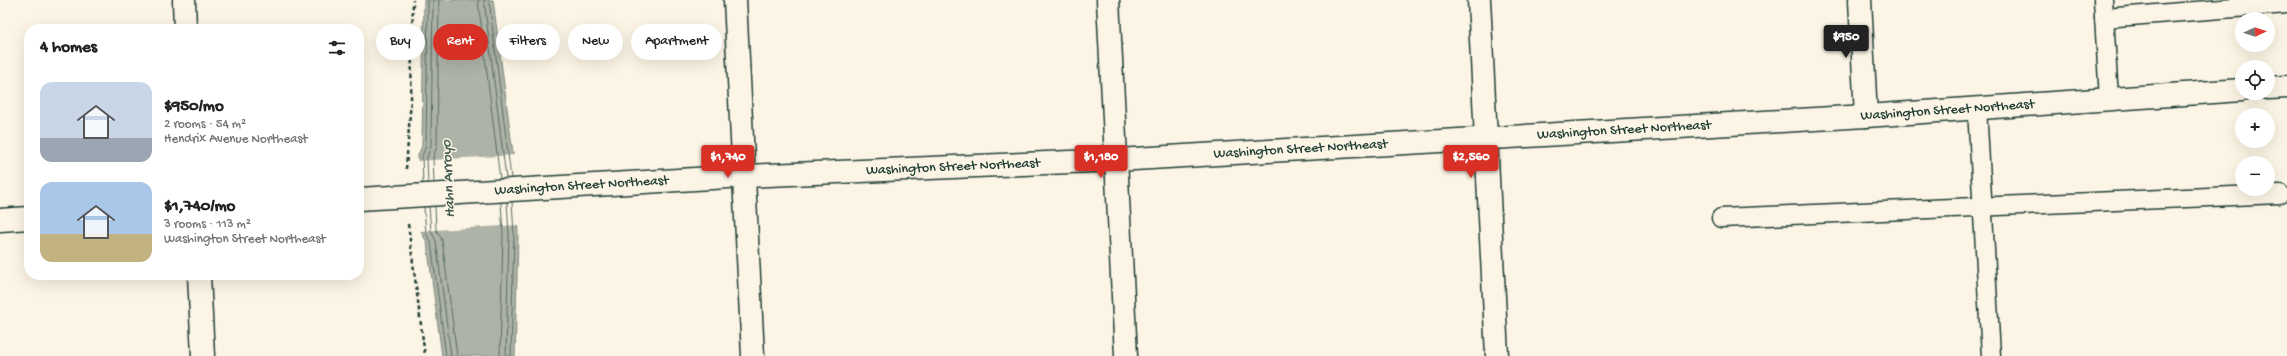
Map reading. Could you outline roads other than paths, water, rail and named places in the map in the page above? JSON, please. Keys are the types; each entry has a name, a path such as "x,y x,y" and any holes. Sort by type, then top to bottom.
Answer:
{"street":[{"path":"184,0 185,24"},
{"path":"736,0 753,356"},
{"path":"1108,0 1126,356"},
{"path":"1479,0 1497,356"},
{"path":"1860,0 1866,116"},
{"path":"2275,88 2287,87"},
{"name":"Washington Street Northeast","path":"364,199 745,176 1117,160 1486,139 1866,116 2235,90"},
{"path":"0,220 24,218"},
{"path":"199,280 203,356"}],"lane":[{"path":"2103,0 2109,99"},
{"path":"2104,18 2287,4"},
{"path":"1977,108 1991,356"},
{"path":"1721,218 2280,194"}],"water":[{"name":"Hahn Arroyo","path":"424,0 493,0 496,24 496,60 501,60 513,154 518,234 515,356 442,356 427,242 422,234 418,155 422,146 423,60 425,60 425,24 424,24"}]}
